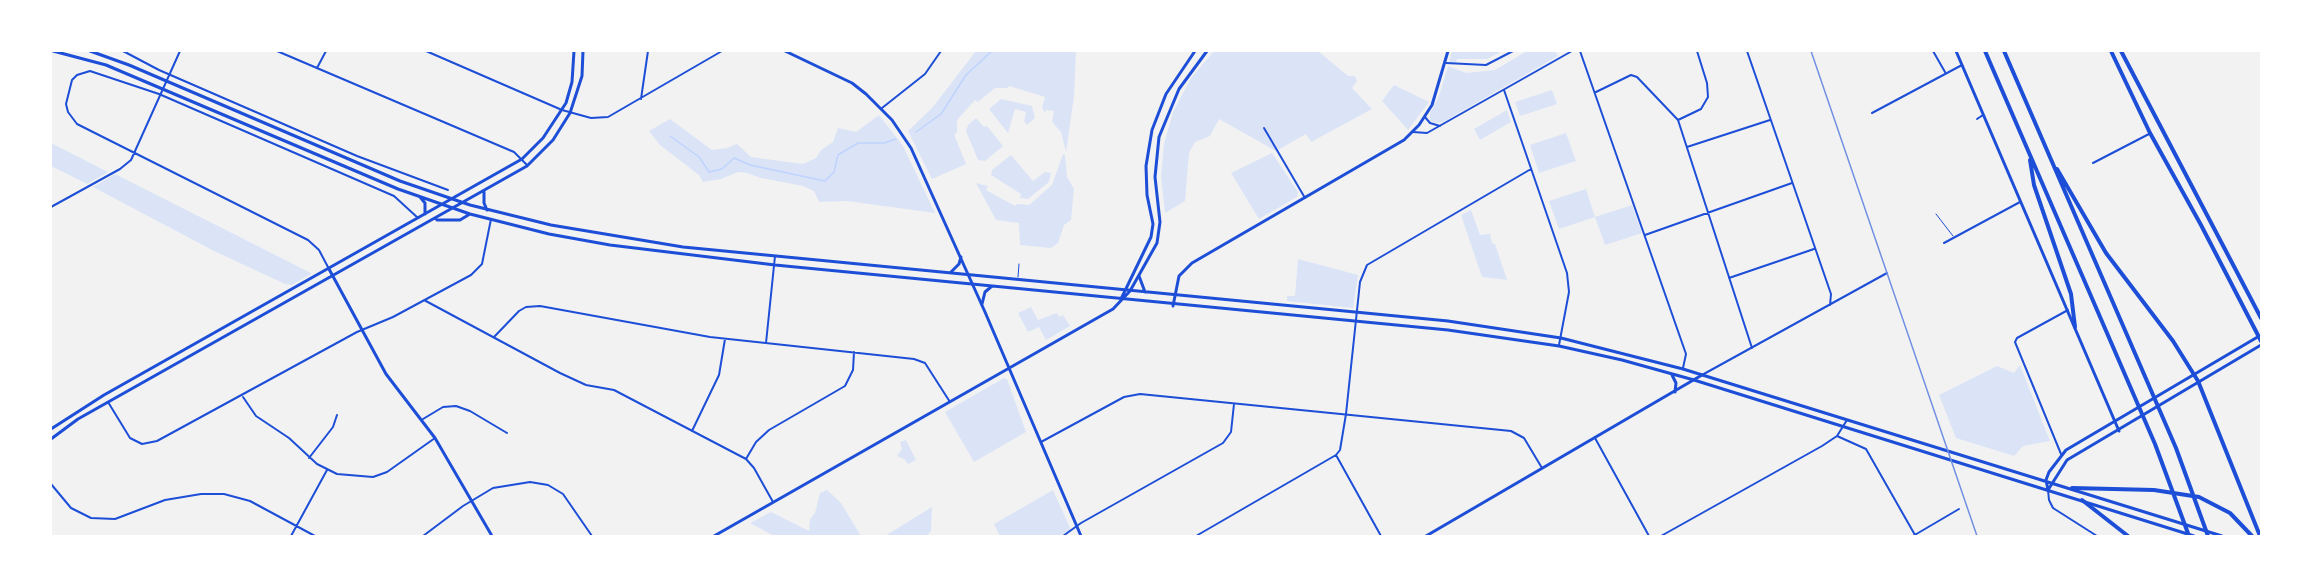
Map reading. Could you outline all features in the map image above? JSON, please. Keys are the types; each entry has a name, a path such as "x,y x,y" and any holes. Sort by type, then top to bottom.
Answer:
{"main road":[{"path":"53,51 106,65 162,87 307,152 443,205 549,234 682,255 1173,306 1512,338 1559,346 1622,360 1694,380 2194,536"},
{"path":"90,51 400,181 487,210 550,225 682,247 1356,312 1501,328 1561,338 1624,352 1683,369 2054,482 2222,536"},
{"path":"51,429 104,395 522,159 543,138 562,110 572,82 574,51"},
{"path":"51,439 108,402 465,203 527,166 553,140 570,113 582,76 583,51"},
{"path":"785,51 852,83 882,108 911,148 982,304 1081,536"},
{"path":"1121,299 1148,243 1152,227 1146,166 1158,112 1166,94 1196,51"},
{"path":"714,536 1108,312 1130,291 1157,243 1160,228 1155,169 1159,137 1182,83 1207,51"},
{"path":"1173,306 1179,276 1192,263 1396,146 1413,132 1425,117 1437,94 1448,51"},
{"path":"1956,51 2114,422 2120,431"},
{"path":"1985,51 2150,430 2189,536"},
{"path":"2004,51 2165,421 2208,536"},
{"path":"2111,51 2150,134 2206,233 2260,339"},
{"path":"2121,51 2261,318"},
{"path":"1158,112 1166,116"},
{"path":"307,152 310,143"},
{"path":"2029,154 2034,185 2071,294 2075,327"},
{"path":"2052,162 2068,185 2106,253 2173,341 2198,381 2260,536"},
{"path":"484,192 484,203 487,210"},
{"path":"419,196 425,203 425,214"},
{"path":"435,219 460,220 470,214"},
{"path":"549,234 550,225"},
{"path":"1152,227 1160,228"},
{"path":"390,235 394,242"},
{"path":"682,247 682,255"},
{"path":"949,273 959,264 961,257"},
{"path":"813,269 814,260"},
{"path":"888,276 889,267"},
{"path":"329,269 386,374 423,419 492,536"},
{"path":"1139,276 1146,293"},
{"path":"1054,292 1056,283"},
{"path":"982,304 985,292 992,286"},
{"path":"203,339 208,347"},
{"path":"2049,490 2046,480 2061,454 2193,373 2260,339"},
{"path":"2049,490 2067,460 2120,431 2260,339"},
{"path":"1622,360 1624,352"},
{"path":"1671,374 1675,380 1675,392"},
{"path":"1426,536 1702,375"},
{"path":"104,395 108,402"},
{"path":"2072,488 2183,494 2220,507 2245,527 2252,536"},
{"path":"2082,500 2128,536"}],"street":[{"path":"123,51 168,74 357,156 448,190"},
{"path":"51,207 120,169 135,153 162,87 180,51"},
{"path":"277,51 514,152 527,166"},
{"path":"317,68 327,51"},
{"path":"426,51 562,110 591,118 608,117 722,51"},
{"path":"640,99 648,51"},
{"path":"882,108 925,74 941,51"},
{"path":"1446,63 1486,64 1513,51"},
{"path":"1413,132 1423,134 1440,126 1572,51"},
{"path":"1580,51 1686,354 1683,369"},
{"path":"1678,120 1701,109 1708,97 1707,83 1697,51"},
{"path":"1747,51 1831,294 1830,305"},
{"path":"1933,51 1946,73"},
{"path":"1872,113 1962,65"},
{"path":"329,269 319,250 308,240 135,153 71,118 66,104 72,80 77,75 90,71 159,94 394,196 418,218"},
{"path":"1596,92 1631,75 1637,77 1678,120 1706,213 1752,348"},
{"path":"1504,90 1567,273 1569,292 1559,346"},
{"path":"1977,119 1983,115"},
{"path":"1425,117 1430,123 1440,126"},
{"path":"1687,147 1770,120"},
{"path":"1264,128 1305,198"},
{"path":"2092,163 2150,134"},
{"path":"1993,151 1998,148"},
{"path":"1196,536 1336,456 1342,442 1346,414 1362,274 1373,260 1531,169"},
{"path":"1645,235 1792,183"},
{"path":"1944,243 2021,202"},
{"path":"108,402 129,438 148,444 479,270 491,219"},
{"path":"1730,278 1814,249"},
{"path":"766,343 776,256"},
{"path":"1702,375 1887,273"},
{"path":"424,300 560,373 586,385 614,390 746,459 754,468 773,502"},
{"path":"494,337 519,311 533,306 725,339 854,351 920,361 940,383 950,402"},
{"path":"2061,454 2015,342 2021,336 2068,310"},
{"path":"692,431 719,375 725,339"},
{"path":"746,459 756,442 769,430 845,386 853,370 854,351"},
{"path":"1041,442 1132,395 1511,431 1524,438 1543,469"},
{"path":"242,396 256,416 289,438 309,458 327,470 351,477 373,477 387,471 435,438"},
{"path":"1064,536 1223,443 1231,432 1234,404"},
{"path":"423,419 443,407 456,406 470,411 507,433"},
{"path":"309,458 333,427 337,416"},
{"path":"1661,536 1837,436 1847,420"},
{"path":"2091,435 2096,443"},
{"path":"1837,436 1866,449 1914,535 1959,509"},
{"path":"1595,438 1649,536"},
{"path":"1336,456 1381,536"},
{"path":"291,536 327,470"},
{"path":"423,536 472,500 503,485 541,482 563,494 592,536"},
{"path":"51,484 71,508 91,518 115,519 165,500 211,493 250,501 315,536"},
{"path":"2049,490 2049,500 2053,508 2097,536"}],"lane":[{"path":"1936,214 1954,237"},
{"path":"1017,280 1019,264"}],"shaded area":[{"path":"976,51 1076,51 1074,96 1066,152 1061,132 1052,122 1054,111 1046,110 1045,113 1042,107 1045,97 1009,86 1008,88 995,88 978,102 975,100 957,120 957,133 954,134 966,164 932,179 908,131 932,108"},
{"path":"1214,51 1318,51 1348,76 1355,76 1357,81 1352,88 1372,109 1311,142 1306,134 1276,151 1219,119 1210,136 1195,142 1189,153 1185,201 1165,213 1161,176 1164,144 1173,112 1191,78"},
{"path":"1452,51 1503,51 1487,59 1457,59 1456,63 1449,62"},
{"path":"1527,51 1555,51 1558,56 1443,122 1430,121 1430,113 1439,96 1448,66 1466,73 1495,70"},
{"path":"1394,85 1429,102 1408,130 1382,101"},
{"path":"1552,90 1557,104 1520,116 1515,102"},
{"path":"1001,99 1032,106 1035,118 1027,125 1024,121 1026,112 1015,109 1008,133 989,109"},
{"path":"1507,110 1511,122 1480,140 1474,129"},
{"path":"879,115 903,146 935,213 847,201 819,202 814,191 803,186 747,173 738,172 721,179 703,182 699,175 660,145 649,131 670,119 712,150 737,144 751,157 803,164 816,158 821,150 833,142 838,128 856,132"},
{"path":"976,118 984,127 987,126 1003,146 985,161 978,160 966,131 968,125"},
{"path":"1566,133 1576,161 1539,173 1530,145"},
{"path":"51,143 108,172 87,184 51,166"},
{"path":"1272,153 1298,192 1297,197 1259,219 1231,173"},
{"path":"1063,154 1067,177 1074,189 1071,220 1064,225 1058,243 1051,248 1020,245 1019,223 996,220 976,183 988,186 986,190 1015,206 1017,204 1029,205 1052,185"},
{"path":"1011,155 1033,181 1045,172 1051,173 1049,182 1028,199 1020,198 1021,194 991,175 992,170"},
{"path":"115,174 311,274 292,285 285,284 214,251 93,187"},
{"path":"1586,189 1595,217 1559,229 1549,201"},
{"path":"1632,205 1642,233 1605,245 1595,217"},
{"path":"1471,210 1480,235 1490,234 1507,280 1482,277 1461,215"},
{"path":"1298,259 1358,275 1353,308 1287,301 1287,296 1295,296"},
{"path":"1031,307 1038,320 1057,313 1059,317 1063,315 1070,326 1046,340 1039,327 1028,332 1018,313"},
{"path":"2020,365 2050,441 2023,446 2014,456 1956,438 1939,395 1997,366 2014,373"},
{"path":"1004,378 1007,379 1026,432 974,462 945,412"},
{"path":"906,440 916,460 908,464 897,456 902,449 900,442"},
{"path":"827,490 841,503 861,536 774,536 750,523 771,512 809,531 810,519 815,513 820,493"},
{"path":"1053,490 1071,530 1059,536 1000,536 994,524"},
{"path":"932,507 931,531 927,536 885,536"}],"waterway":[{"path":"916,132 941,114 966,75 992,51"},
{"path":"670,136 699,157 709,172 722,169 734,158 750,165 825,181 834,172 838,155 858,143 884,143 896,139"}],"railway":[{"path":"1811,51 1977,536"}]}
